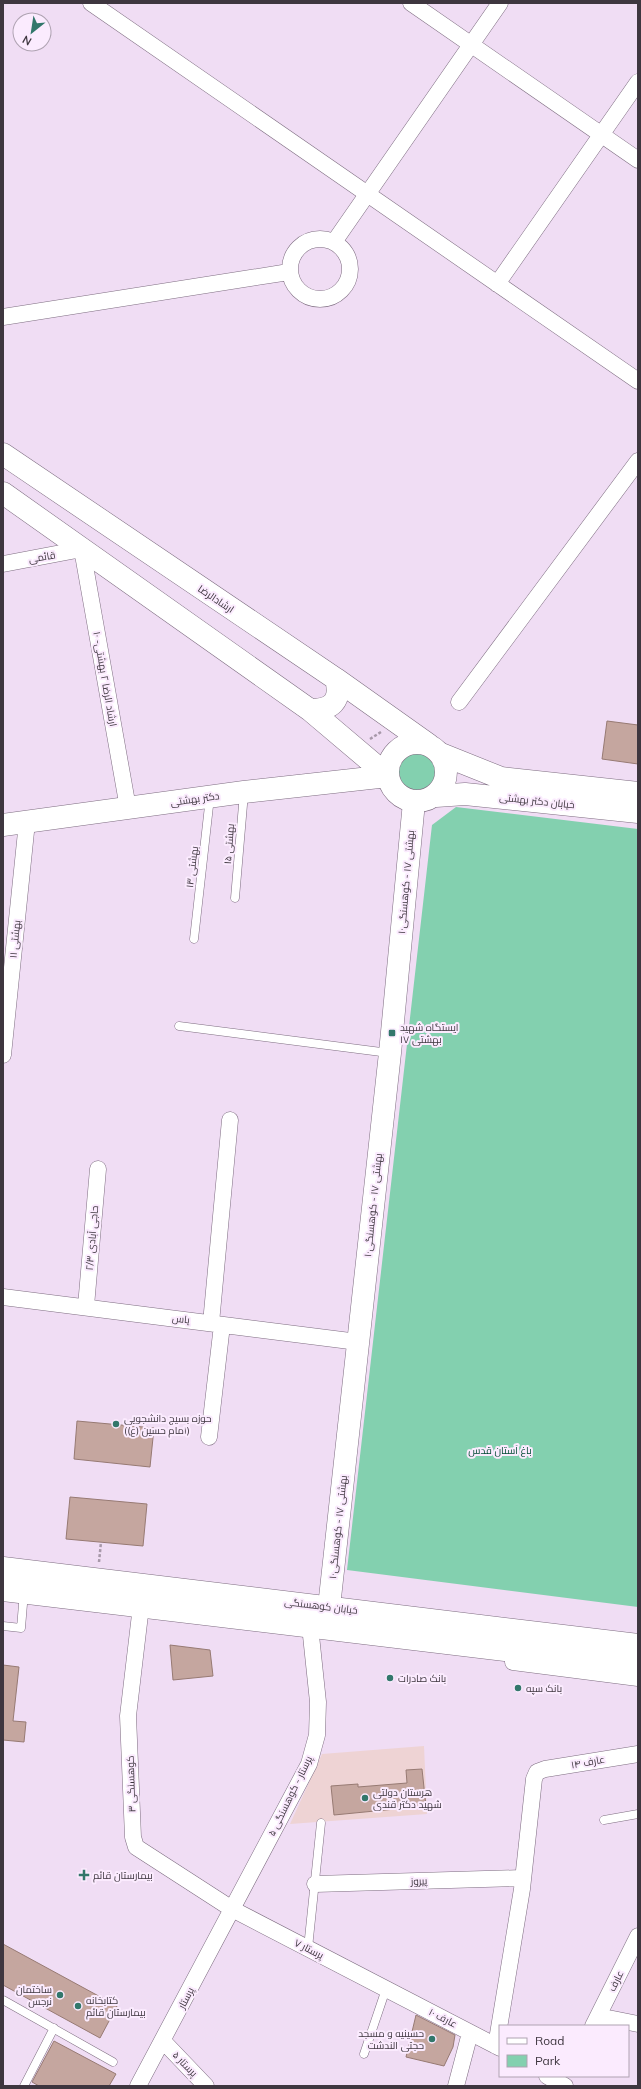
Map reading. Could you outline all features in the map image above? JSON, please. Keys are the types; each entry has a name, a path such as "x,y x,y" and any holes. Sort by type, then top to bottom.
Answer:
{"street":[{"path":"91,3 638,381"},
{"path":"411,3 638,160"},
{"path":"334,242 500,3"},
{"path":"497,284 638,82"},
{"path":"317,238 334,242 347,255 350,266 349,278 344,288 334,296 323,299 317,299 300,292 293,283 290,272 291,260 296,250 306,242 317,238"},
{"path":"3,317 290,272"},
{"name":"ارشادالرضا","path":"3,454 336,679 435,750"},
{"path":"459,702 638,461"},
{"path":"3,493 310,710 388,776"},
{"name":"قائمی","path":"3,564 82,549"},
{"name":"ارشاد الرضا ۲ بهشتی- ۱۰","path":"82,549 128,808"},
{"path":"310,710 330,706 337,699 339,689 336,679"},
{"path":"413,743 435,750 445,761 447,776 441,790 436,796 414,802 400,796 390,784 388,776 390,761 399,749 413,743"},
{"name":"خیابان دکتر بهشتی","path":"435,750 502,778 638,793"},
{"name":"دکتر بهشتی","path":"3,825 210,796 388,776"},
{"name":"خیابان دکتر بهشتی","path":"436,796 465,794 638,812"},
{"name":"بهشتی ۱۷ - کوهسنگی۱۰","path":"329,1607 390,1053 414,802"},
{"name":"بهشتی ۱۱","path":"3,1055 27,822"},
{"path":"209,1437 230,1120"},
{"name":"حاجی آبادی ۲/۳","path":"86,1306 98,1169"},
{"name":"یاس","path":"3,1298 86,1306 358,1342"},
{"name":"خیابان کوهسنگی","path":"3,1568 638,1646"},
{"path":"3,1590 141,1606 638,1678"},
{"name":"کوهسنگی ۳","path":"141,1606 128,1716 133,1837 136,1847 141,1852 232,1909"},
{"path":"311,1631 638,1666"},
{"name":"پرستار - کوهسنگی ۵","path":"232,1909 308,1764 317,1735 318,1702 311,1631"},
{"name":"عارف ۱۴","path":"522,1878 534,1779 538,1772 638,1754"},
{"path":"501,2025 522,1889 522,1878"},
{"name":"پیروز","path":"315,1884 522,1878"},
{"name":"پرستار ۷","path":"232,1909 386,1989"},
{"name":"پرستار","path":"138,2086 232,1909"},
{"name":"عارف","path":"595,2021 638,1936"},
{"name":"عارف ۱۰","path":"386,1989 498,2047"},
{"path":"595,2021 638,2024"},
{"path":"456,2086 470,2032"},
{"name":"پرستار ۵","path":"163,2041 206,2086"}],"lane":[{"name":"بهشتی ۱۵","path":"235,898 244,792"},
{"name":"بهشتی ۱۳","path":"194,939 210,796"},
{"path":"179,1026 390,1053"},
{"path":"3,1626 21,1628 24,1592"},
{"path":"604,1820 638,1814"},
{"path":"308,1948 321,1823"},
{"path":"364,2054 386,1989"},
{"path":"3,2000 113,2062"},
{"path":"24,2086 54,2028"}],"shaded area":[{"name":"هرستان دولتی شهید دکتر قندی","path":"424,1746 427,1814 290,1824 322,1754"}],"green space":[{"path":"413,753 421,753 431,758 435,765 435,779 431,786 421,791 413,791 403,786 401,783 398,776 398,768 403,758 406,756"},
{"name":"باغ آستان قدس","path":"456,807 638,829 638,1607 347,1570 432,825"}],"building":[{"path":"607,721 638,725 638,764 602,759"},
{"path":"77,1421 154,1428 150,1467 74,1459"},
{"path":"70,1497 147,1504 143,1546 66,1539"},
{"path":"170,1645 210,1650 213,1676 173,1680"},
{"path":"3,1665 19,1667 13,1721 26,1722 24,1742 3,1740"},
{"path":"422,1769 426,1806 334,1815 331,1786 358,1784 358,1787 407,1783 406,1770"},
{"name":"ساختمان نرجس","path":"3,1944 117,2006 100,2038 3,1985"},
{"name":"حسینیه و مسجد حجتی الندشت","path":"416,2015 455,2035 453,2047 444,2066 406,2057"},
{"path":"54,2041 116,2074 109,2086 39,2086 32,2082"}],"place":[{"name":"ایستگاه شهید بهشتی ۱۷","path":"392,1033"},
{"name":"حوزه بسیج دانشجویی (امام حسین (ع))","path":"116,1424"},
{"name":"بانک صادرات","path":"390,1678"},
{"name":"بانک سپه","path":"518,1688"},
{"name":"هرستان دولتی شهید دکتر قندی","path":"365,1798"},
{"name":"بیمارستان قائم","path":"84,1875"},
{"name":"ساختمان نرجس","path":"60,1995"},
{"name":"کتابخانه بیمارستان قائم","path":"78,2006"},
{"name":"حسینیه و مسجد حجتی الندشت","path":"432,2039"}]}
